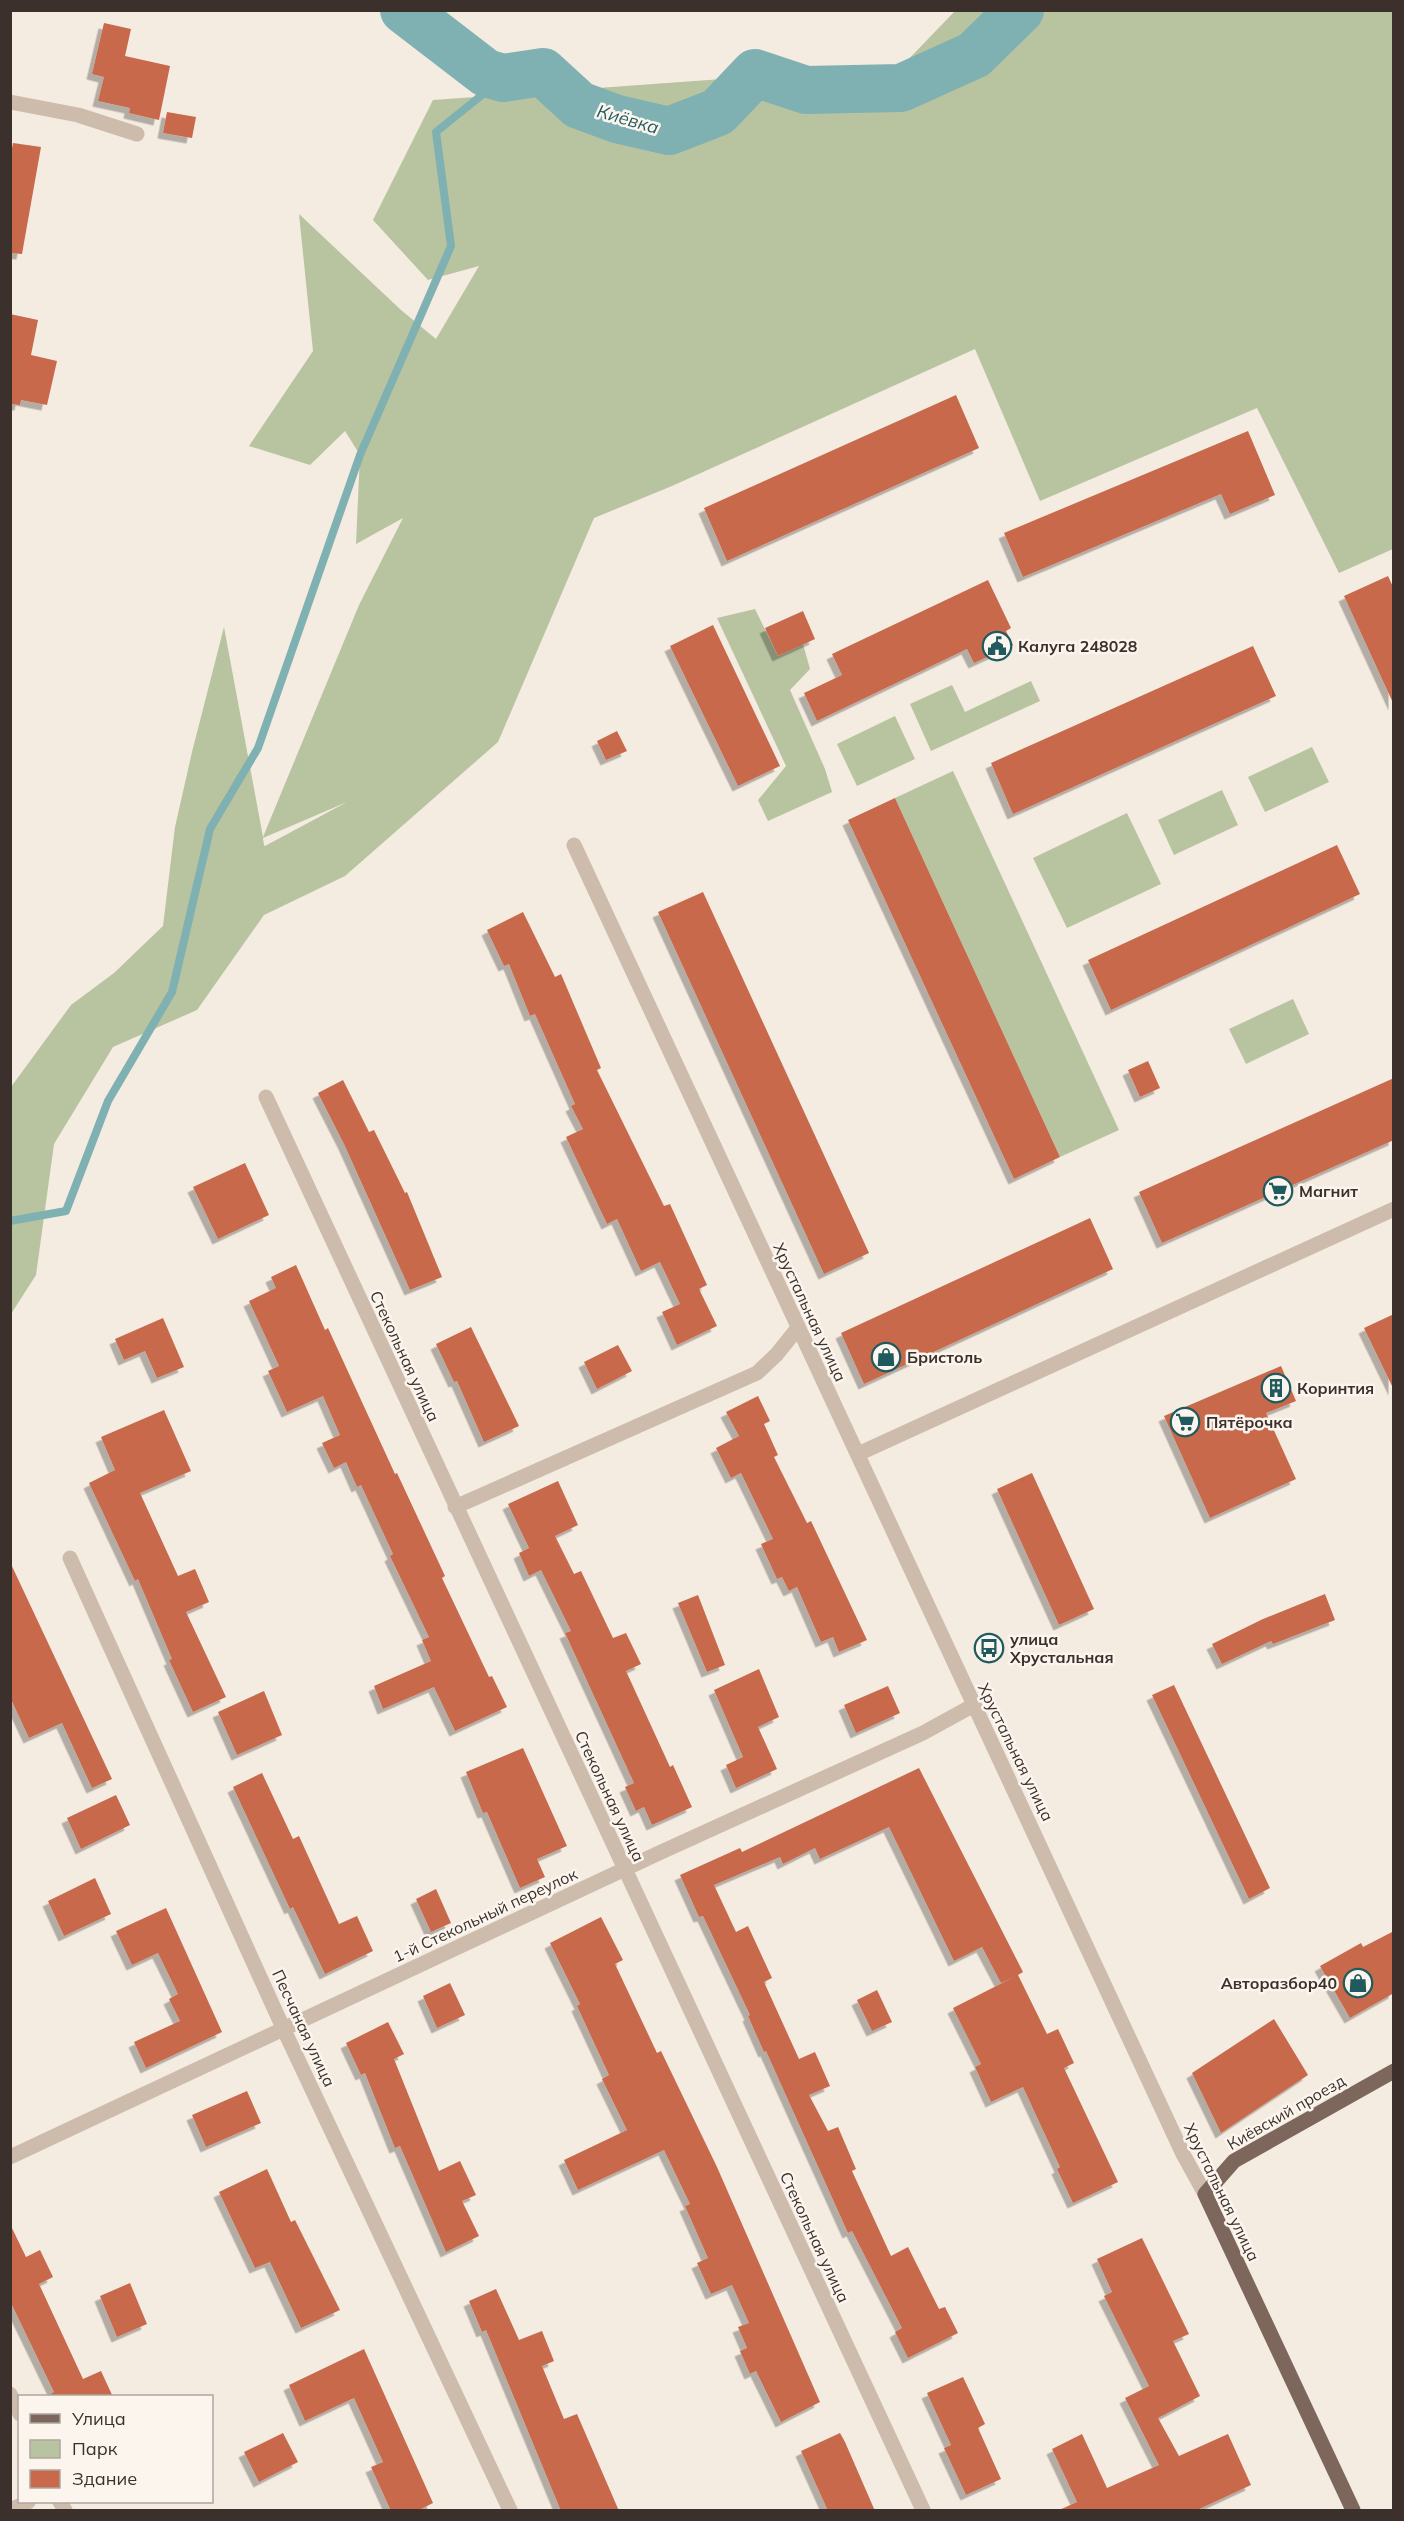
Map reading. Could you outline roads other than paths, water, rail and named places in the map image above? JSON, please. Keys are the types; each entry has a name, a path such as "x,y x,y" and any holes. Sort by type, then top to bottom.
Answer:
{"main road":[{"name":"Киёвский проезд","path":"1205,2194 1234,2161 1394,2071"},
{"name":"Хрустальная улица","path":"1205,2194 1353,2511"}],"street":[{"path":"10,102 78,115 137,134"},
{"name":"Хрустальная улица","path":"574,845 797,1329 995,1746 1183,2154 1205,2194"},
{"name":"Стекольная улица","path":"266,1097 923,2511"},
{"path":"858,1454 1394,1209"},
{"path":"455,1507 757,1373 777,1354 797,1329"},
{"name":"Песчаная улица","path":"70,1558 284,2030 510,2511"},
{"name":"1-й Стекольный переулок","path":"10,2157 923,1733 974,1705"},
{"path":"10,2394 18,2410"},
{"path":"10,2510 26,2503"}],"waterway":[{"name":"Киёвка","path":"404,10 486,73 503,78 543,72 579,105 617,119 669,131 718,112 755,73 806,90 901,88 974,55 1020,10"},
{"path":"10,1221 66,1211 108,1101 172,992 210,829 258,748 360,455 451,246 436,132 503,78"}],"place":[{"name":"Калуга 248028","path":"997,646"},
{"name":"Магнит","path":"1278,1191"},
{"name":"Бристоль","path":"886,1357"},
{"name":"Коринтия","path":"1276,1388"},
{"name":"Пятёрочка","path":"1185,1422"},
{"name":"улица Хрустальная","path":"989,1648"},
{"name":"Авторазбор40","path":"1358,1983"}]}
